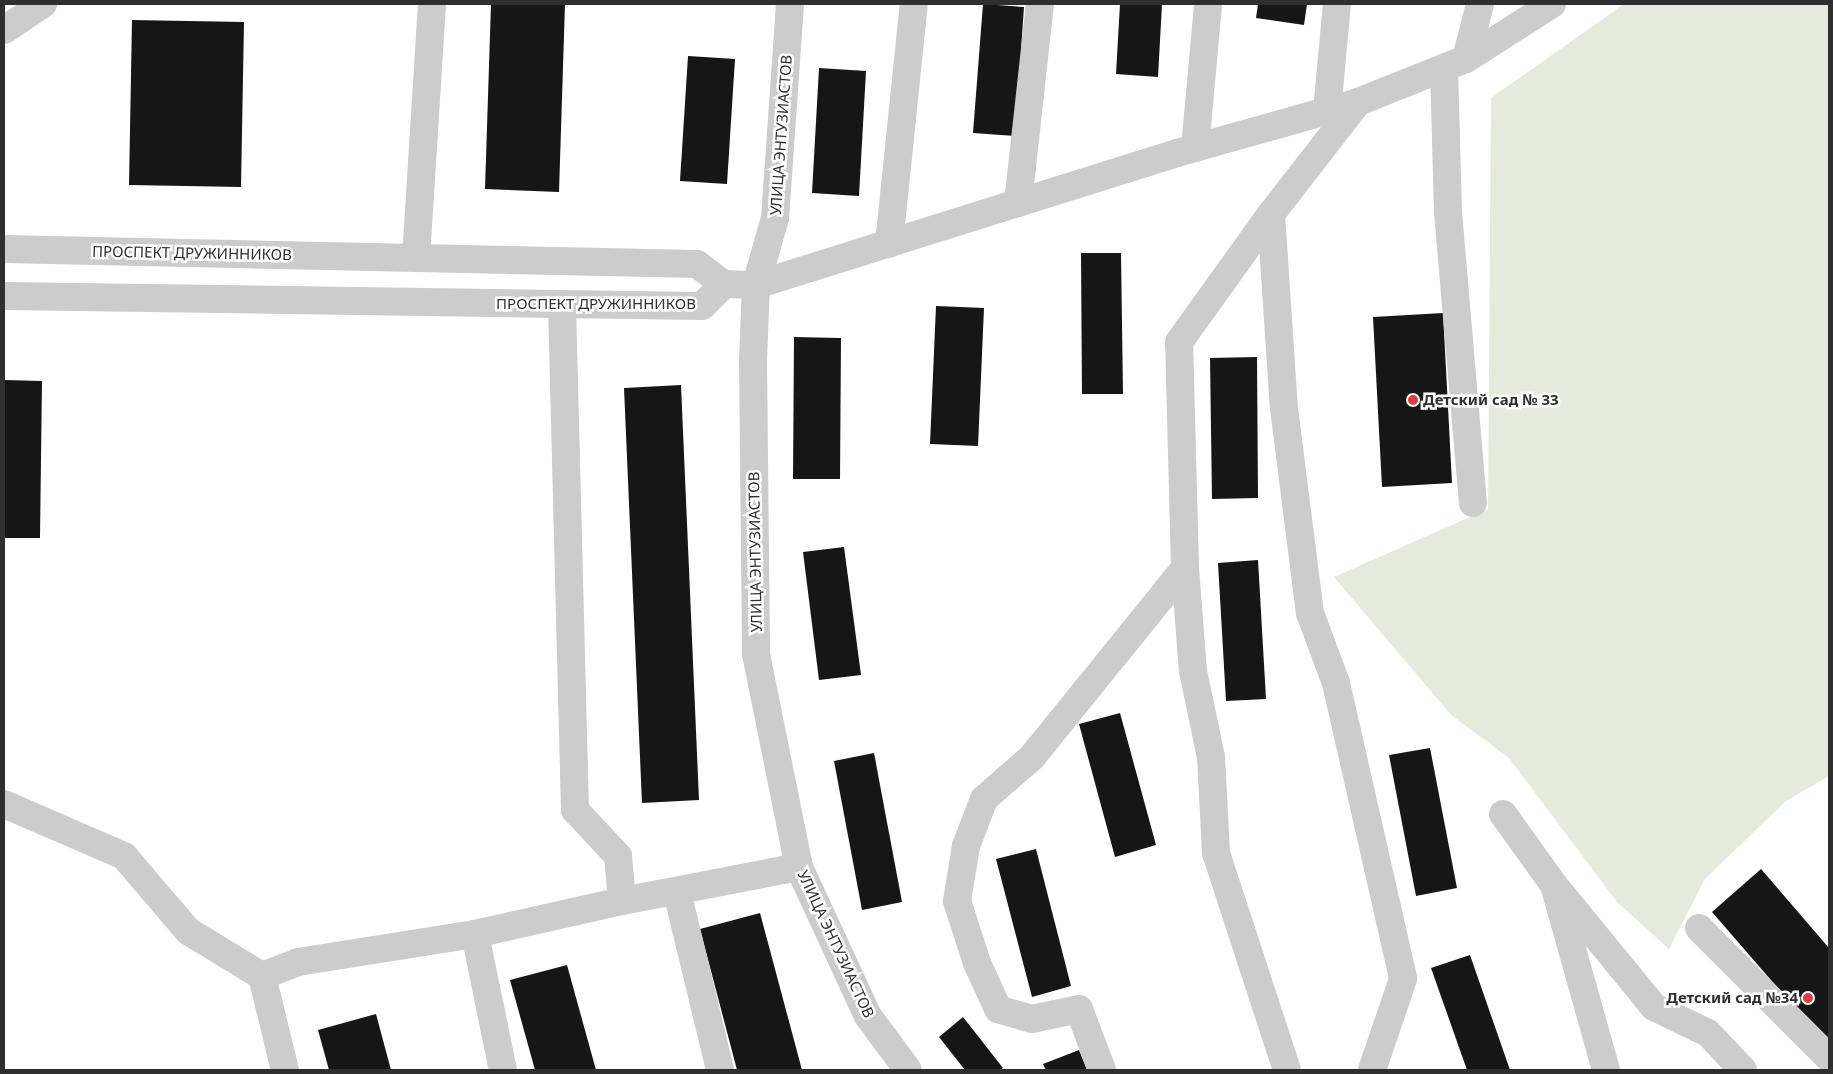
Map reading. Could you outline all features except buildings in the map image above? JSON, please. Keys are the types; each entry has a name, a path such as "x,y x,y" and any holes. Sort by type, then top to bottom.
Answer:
{"street":[{"path":"4,30 43,4"},
{"path":"416,258 432,4"},
{"name":"УЛИЦА ЭНТУЗИАСТОВ","path":"790,4 775,218 756,285 753,361 756,654 799,867 868,1016 908,1070"},
{"path":"889,244 914,4"},
{"path":"1018,203 1040,4"},
{"path":"1195,148 1208,4"},
{"path":"1327,111 1337,4"},
{"path":"1473,503 1448,212 1455,63 1480,4"},
{"path":"724,284 756,285 1195,148 1358,102 1455,63 1552,4"},
{"path":"1287,1070 1216,853 1211,758 1193,671 1185,568 1179,342 1271,214 1358,102"},
{"path":"1271,214 1284,408 1310,613 1336,683 1403,979 1372,1070"},
{"name":"ПРОСПЕКТ ДРУЖИННИКОВ","path":"4,249 697,264 724,284 702,306 4,296"},
{"path":"562,305 575,810 618,856 622,901"},
{"path":"1102,1070 1079,1009 1032,1019 998,1008 977,963 957,901 966,846 984,799 1032,756 1185,568"},
{"path":"4,804 124,856 188,932 262,976 285,1070"},
{"path":"1503,814 1554,885 1654,1007 1708,1033 1743,1070"},
{"path":"262,976 298,962 475,934 622,901 799,867"},
{"path":"1554,885 1606,1070"},
{"path":"676,892 720,1070"},
{"path":"1699,928 1829,1058"},
{"path":"475,934 503,1070"}],"shaded area":[{"path":"1624,4 1829,4 1829,776 1786,801 1705,879 1669,949 1617,902 1509,758 1451,715 1334,577 1488,509 1491,98"}],"place":[{"name":"Детский сад № 33","path":"1413,400"},
{"name":"Детский сад №34","path":"1808,998"}]}
